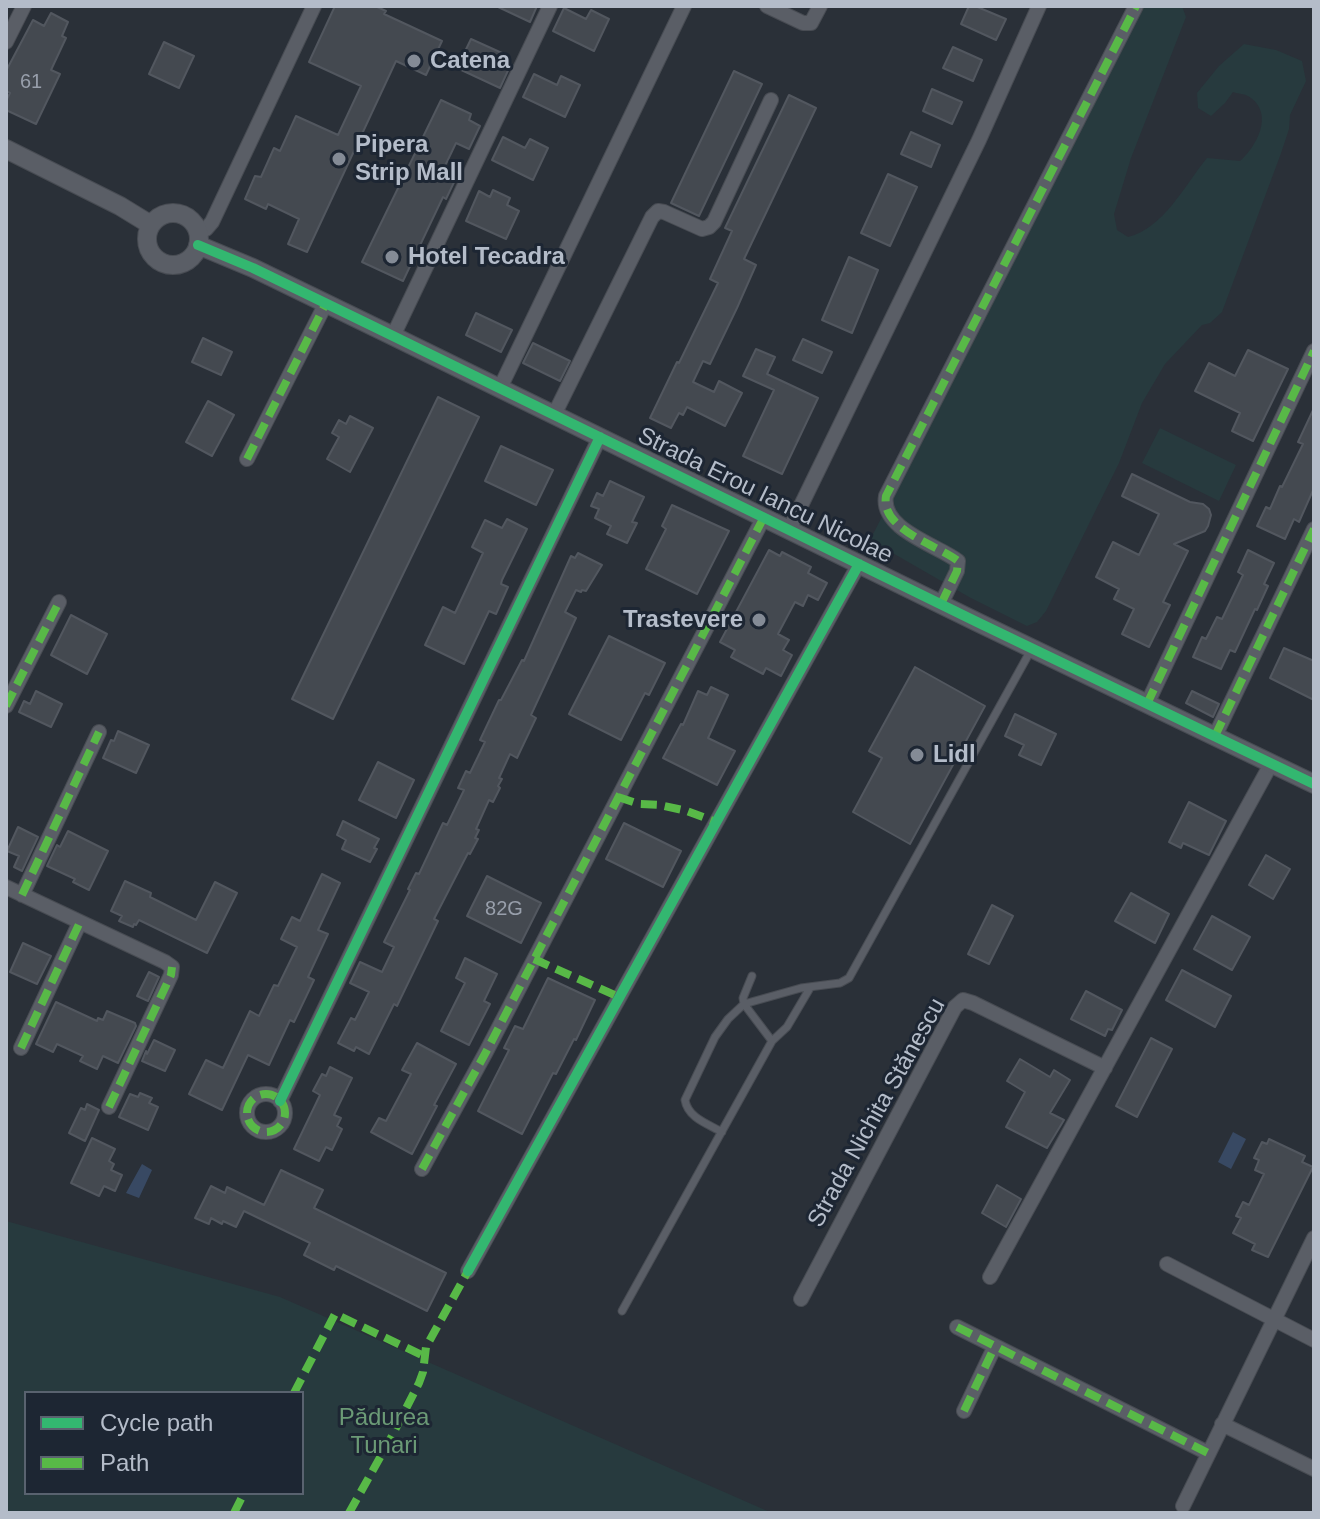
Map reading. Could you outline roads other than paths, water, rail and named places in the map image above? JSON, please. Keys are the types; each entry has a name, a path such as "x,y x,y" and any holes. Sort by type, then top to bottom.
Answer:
{"street":[{"path":"6,42 24,6"},
{"path":"198,238 189,218 173,213 157,219 148,233 150,251 163,262 181,264 195,253 198,238 215,216 314,6"},
{"path":"393,336 550,6"},
{"path":"500,388 684,6"},
{"path":"767,6 803,23 811,23 820,6"},
{"path":"789,530 979,140 1039,6"},
{"path":"941,604 957,571 958,561 901,527 889,515 886,496 1136,6"},
{"path":"554,415 652,217 658,211 664,212 702,229 709,227 771,100"},
{"path":"6,149 120,206 151,225"},
{"name":"Strada Erou Iancu Nicolae","path":"198,238 241,263 1314,784"},
{"path":"247,459 326,303"},
{"path":"1147,704 1314,351"},
{"path":"280,1101 600,437"},
{"path":"422,1169 764,517"},
{"path":"1215,736 1314,529"},
{"path":"468,1271 859,564"},
{"path":"6,706 59,602"},
{"path":"22,895 99,732"},
{"path":"990,1277 1271,764"},
{"path":"6,887 172,967 109,1107"},
{"path":"21,1048 80,922"},
{"name":"Strada Nichita Stănescu","path":"801,1299 955,1007 963,1000 1105,1068"},
{"path":"1183,1506 1314,1238"},
{"path":"1167,1264 1314,1340"},
{"path":"957,1327 1208,1453"},
{"path":"964,1411 995,1346"},
{"path":"1222,1424 1314,1469"}],"lane":[{"path":"722,1132 692,1115 685,1106 715,1037 744,1004 801,988 840,983 849,978 1032,648"},
{"path":"752,976 743,998 744,1004 772,1041"},
{"path":"622,1311 772,1041 787,1027 810,988"}],"water":[{"path":"1233,1132 1246,1139 1231,1169 1218,1162"},
{"path":"142,1164 152,1170 139,1198 126,1193"}],"place":[{"name":"Catena","path":"414,61"},
{"name":"Pipera Strip Mall","path":"339,159"},
{"name":"Hotel Tecadra","path":"392,257"},
{"name":"Trastevere","path":"759,620"},
{"name":"Lidl","path":"917,755"}],"park label":[{"name":"Pădurea Tunari","path":"384,1432"}]}
